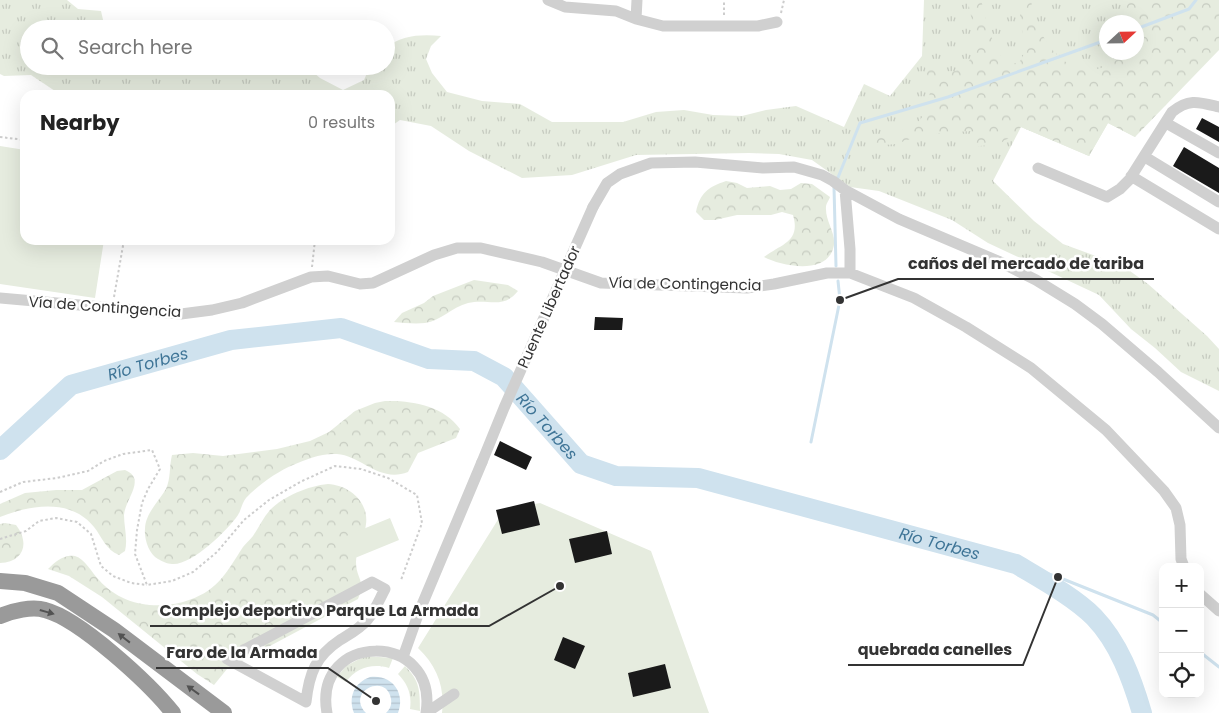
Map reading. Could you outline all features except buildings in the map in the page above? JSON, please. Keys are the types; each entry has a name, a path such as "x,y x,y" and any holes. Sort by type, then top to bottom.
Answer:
{"highway":[{"path":"0,581 25,582 58,593 114,630 224,713"},
{"path":"0,616 24,610 44,609 63,617 86,632 119,660 164,702 173,713"}],"street":[{"path":"548,0 564,7 616,11 636,19 663,26 733,27 758,26 778,22"},
{"path":"636,19 637,0"},
{"path":"1038,168 1107,197 1120,189 1131,176 1145,157 1172,112 1182,104 1198,102 1219,106"},
{"path":"1166,122 1219,153"},
{"path":"1145,157 1219,202"},
{"name":"Puente Libertador","path":"402,657 504,408 593,207 607,183 620,174 651,163 695,162 763,168 794,167 822,175 845,190 899,219 998,261 1036,280 1075,304 1102,324 1158,372 1219,428"},
{"path":"1131,176 1219,228"},
{"path":"845,190 850,274"},
{"name":"Vía de Contingencia","path":"0,298 181,314 212,310 242,303 311,277 328,276 360,284 374,283 434,255 457,248 481,248 542,262 601,283 747,288 827,273 850,274 914,298 966,327 1031,368 1106,430 1164,491 1176,508 1180,526 1182,563"},
{"path":"372,582 385,589 369,618 355,631 323,653 311,675 306,702 227,659 372,582"},
{"path":"1204,598 1219,611"},
{"path":"327,713 325,697 329,682 337,668 356,654 380,650 402,657 415,668 423,681 427,697 426,713"},
{"path":"311,675 329,682"},
{"path":"426,713 454,694"}],"path":[{"path":"0,137 20,139"},
{"path":"113,307 123,245"},
{"path":"311,277 314,245"},
{"path":"0,492 23,482 57,478 88,471 104,461 123,454 152,450 160,469 142,503 135,554 147,585"},
{"path":"0,539 26,531 39,521 56,518 77,522 91,534 101,566 113,576 131,583 147,585 172,581 193,572 217,552 244,520 269,500 300,482 335,466 361,470 388,478 417,495 422,523 401,580"}],"green space":[{"path":"0,0 67,0 78,9 101,11 103,20 20,20 20,75 31,75 4,76 0,74"},
{"path":"924,0 1219,0 1135,137 1108,123 1089,156 1021,127 993,181 1034,221 1063,244 1123,266 1148,284 1207,336 1219,349 1219,391 1181,372 1131,329 1099,295 988,243 952,220 879,191 850,187 812,160 779,154 749,153 636,155 572,175 522,178 469,151 431,126 400,120 395,124 395,90 343,90 364,80 366,75 395,75 395,42 398,40 419,35 434,35 441,36 431,46 426,59 432,73 447,92 482,101 520,104 552,122 623,122 656,112 684,110 713,115 742,116 766,110 796,106 844,127 864,84 890,96 922,56"},
{"path":"968,0 981,0 997,49 1007,63 1019,63 1025,52 1018,0 1031,0 1038,25 1052,49 1072,65 1084,69 1097,69 1116,60 1144,60 1144,15 1129,15 1127,0 1219,0 1219,50 1135,137 1108,123 1089,156 1021,127 999,144 980,146 972,150 971,131 916,137 896,144 873,146 873,136 885,138 896,134 906,127 917,123 925,114 931,88 922,56 941,70 947,71 958,70 967,63 974,47"},
{"path":"31,75 316,75 343,90 54,90"},
{"path":"0,146 20,149 20,245 103,245 95,298 0,284"},
{"path":"726,181 737,183 747,188 770,186 780,190 791,189 801,183 812,184 830,197 826,206 826,213 833,234 834,244 828,257 821,262 802,266 781,263 764,257 792,237 795,224 793,215 782,212 771,215 737,215 715,220 704,220 696,212 700,200 710,188"},
{"path":"474,280 508,285 518,291 512,297 501,302 475,302 462,305 431,322 394,322 402,313 424,303 433,296"},
{"path":"385,401 416,403 436,410 453,421 460,429 456,438 418,453 408,472 398,474 379,472 355,459 337,454 325,454 309,459 281,471 256,489 243,502 238,515 226,529 208,546 189,559 180,563 168,564 155,557 150,550 145,537 147,518 166,489 169,481 172,455 193,453 223,456 277,449 310,441 329,432 355,411"},
{"path":"125,470 131,474 135,484 124,515 125,551 119,555 107,547 94,527 85,518 62,508 37,507 0,517 0,504 25,493 82,490 117,471"},
{"path":"328,484 343,487 350,491 364,508 366,524 357,552 356,562 361,583 358,599 227,669 214,685 197,674 102,597 69,576 48,569 63,557 75,556 85,563 107,588 127,600 149,605 183,602 204,593 219,581 270,510 282,500 297,492"},
{"path":"540,503 651,551 709,713 442,713 441,686 435,670 418,648 504,510"},
{"path":"390,518 399,540 355,558 346,536"},
{"path":"0,524 16,525 23,538 23,545 22,550 15,559 0,563"},
{"path":"365,656 393,658 389,668 377,666 365,668 355,673 346,682 337,677 346,666"},
{"path":"405,666 414,677 418,687 420,711 410,709 408,690 398,674"}],"water":[{"path":"370,677 385,679 395,686 400,699 398,713 386,713 389,710 391,699 388,691 376,686 369,688 360,698 361,705 366,713 354,713 352,696 354,691 360,683"}],"waterway":[{"path":"1144,26 1189,9 1196,0"},
{"path":"837,180 860,123 948,97 1099,43"},
{"path":"834,187 836,266"},
{"path":"811,442 840,300 838,281"},
{"name":"Río Torbes","path":"0,450 71,385 231,340 341,328 429,359 474,361 504,377 581,464 616,476 698,478 1016,564 1077,602 1103,627 1124,662 1142,713"},
{"path":"1016,564 1058,577 1153,615 1159,620"},
{"path":"1201,653 1219,667"}],"place":[{"name":"caños del mercado de tariba","path":"840,300"},
{"name":"quebrada canelles","path":"1058,577"},
{"name":"Complejo deportivo Parque La Armada","path":"560,586"},
{"name":"Faro de la Armada","path":"376,701"}]}
